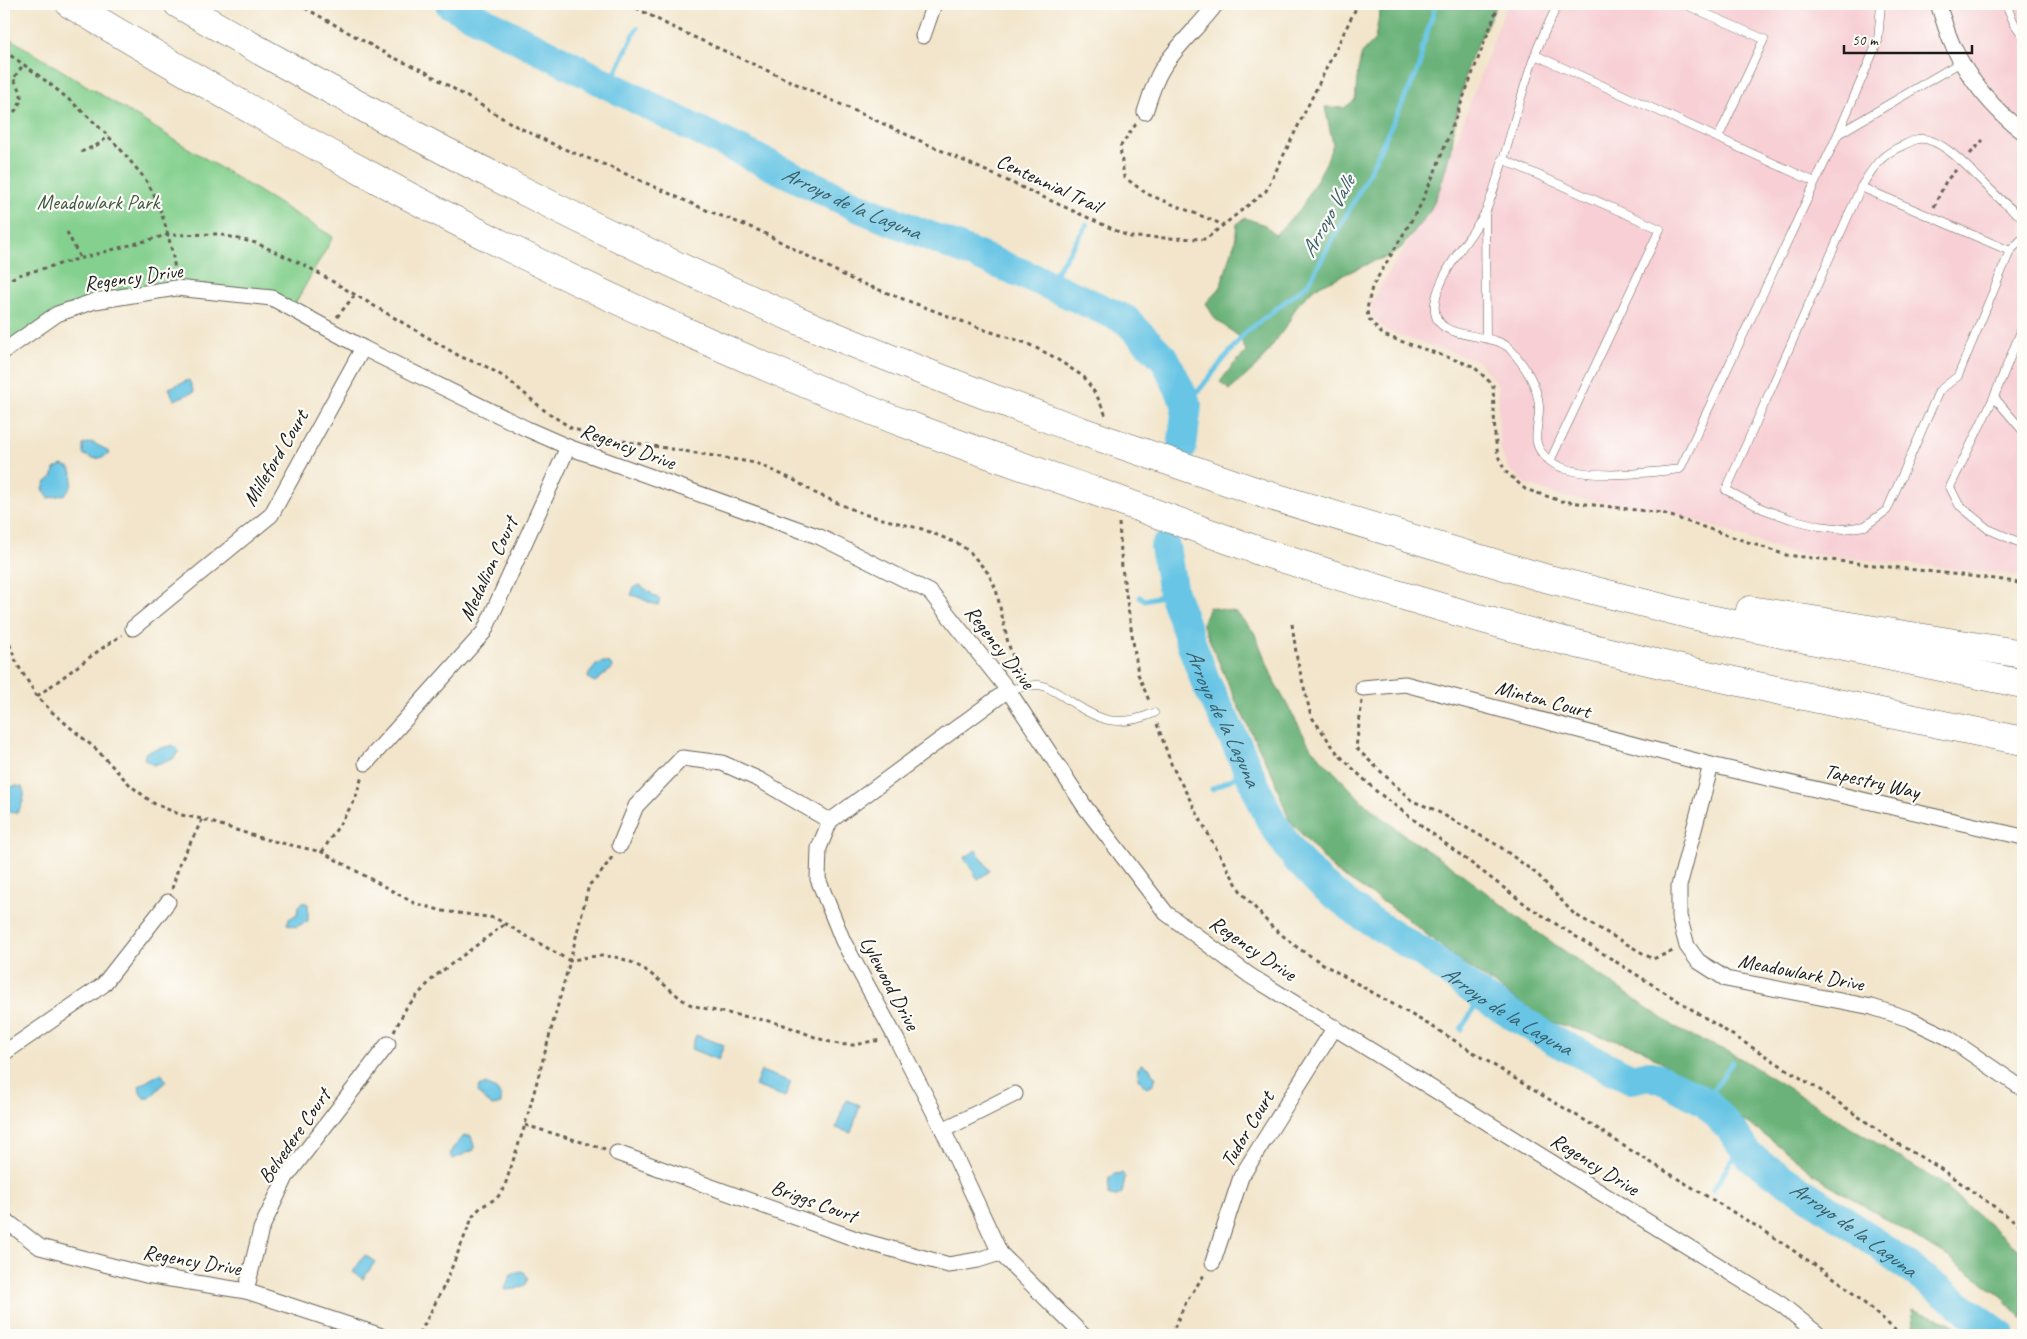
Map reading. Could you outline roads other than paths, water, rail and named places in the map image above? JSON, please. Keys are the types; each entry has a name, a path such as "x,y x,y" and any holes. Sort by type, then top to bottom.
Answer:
{"highway":[{"path":"70,4 286,130 441,214 667,323 786,375 911,426 1262,552 1412,599 1576,644 1831,703 2023,741"},
{"path":"178,4 367,110 476,167 608,232 810,325 932,376 1080,431 1264,494 1541,578 1691,615 2023,684"},
{"path":"1541,578 2023,654"}],"street":[{"path":"923,36 934,4"},
{"path":"1145,112 1161,70 1216,4"},
{"path":"1938,4 1953,48 1970,77 1991,102 2023,132"},
{"name":"Regency Drive","path":"4,351 56,314 95,301 176,288 272,298 363,348 527,429 568,447 820,537 930,592 1008,690 1085,807 1166,913 1249,974 1782,1305 1819,1335"},
{"name":"Milleford Court","path":"133,628 271,514 363,348"},
{"name":"Medallion Court","path":"366,763 484,632 568,447"},
{"name":"Minton Court","path":"1363,688 1405,684 1711,766"},
{"path":"620,845 636,806 682,758 722,763 760,780 830,821 1008,690"},
{"name":"Tapestry Way","path":"1711,766 2023,836"},
{"name":"Meadowlark Drive","path":"1711,766 1679,886 1679,916 1687,946 1698,961 1726,979 1872,1007 1909,1019 1947,1038 2023,1090"},
{"name":"Lylewood Drive","path":"830,821 819,848 818,879 843,941 943,1130 1000,1252 1083,1335"},
{"path":"4,1053 103,985 168,902"},
{"name":"Tudor Court","path":"1213,1262 1241,1177 1335,1027"},
{"name":"Belvedere Court","path":"246,1291 261,1229 286,1177 388,1044"},
{"path":"943,1130 1015,1094"},
{"name":"Briggs Court","path":"617,1153 859,1240 949,1265 978,1260 1000,1252"},
{"name":"Regency Drive","path":"4,1218 40,1247 146,1275 246,1291 379,1335"}],"lane":[{"path":"1558,4 1535,55 1485,212 1448,270 1435,303 1436,315 1440,324 1445,328 1461,334 1502,342 1510,349 1535,386 1539,406 1535,440 1540,450 1550,461 1561,467 1630,475 1680,469 1838,134 1878,41 1881,4"},
{"path":"1684,4 1764,39 1718,138"},
{"path":"2006,4 2014,24 2023,36"},
{"path":"1535,55 1815,182"},
{"path":"1838,134 1961,62"},
{"path":"2023,217 2012,212 1940,144 1919,139 1897,148 1877,162 1861,186 1726,490 1763,509 1819,526 1844,529 1865,526 1887,510 1939,391 1958,376 2010,251 2023,238"},
{"path":"1502,159 1660,229 1550,461"},
{"path":"1861,186 2010,251"},
{"path":"1485,212 1486,338"},
{"path":"2023,326 1994,397 1950,487 1960,505 1988,529 2023,544"},
{"path":"1994,397 2023,431"},
{"path":"1008,690 1040,685 1057,692 1081,709 1106,721 1138,720 1154,713"}],"water":[{"path":"189,380 194,392 174,400 169,388"},
{"path":"91,442 107,450 109,454 96,458 83,454 83,445"},
{"path":"62,465 70,468 73,478 72,484 66,494 49,498 43,489 45,483 53,476 54,469"},
{"path":"640,585 660,600 658,605 631,595 634,587"},
{"path":"603,662 610,663 613,668 595,682 589,679 588,675 597,664"},
{"path":"173,745 179,751 173,759 153,765 144,759 146,752"},
{"path":"10,787 22,787 24,794 21,807 17,813 7,812 5,805"},
{"path":"976,850 990,871 978,879 964,858"},
{"path":"302,902 308,904 308,921 296,927 287,924 289,919 297,914 298,906"},
{"path":"696,1035 724,1045 718,1060 691,1049"},
{"path":"1142,1064 1150,1068 1156,1078 1152,1085 1145,1087 1140,1080 1138,1068"},
{"path":"761,1071 791,1082 785,1097 755,1086"},
{"path":"161,1073 166,1081 150,1098 144,1098 140,1093 139,1086"},
{"path":"486,1084 496,1090 501,1096 501,1104 492,1106 478,1093 479,1087"},
{"path":"846,1100 860,1105 851,1133 836,1128"},
{"path":"464,1136 471,1136 474,1150 453,1159 450,1156 452,1149"},
{"path":"1122,1173 1125,1177 1122,1193 1115,1197 1108,1195 1109,1178 1115,1174"},
{"path":"365,1255 375,1262 363,1279 353,1272"},
{"path":"520,1271 524,1272 528,1278 525,1285 516,1289 504,1290 511,1274"}],"waterway":[{"name":"Arroyo de la Laguna","path":"450,4 689,126 860,208 1038,280 1126,320 1165,359 1187,405 1182,447"},
{"name":"Arroyo Valle","path":"1187,405 1245,333 1308,284 1364,183 1420,66 1422,49 1436,4"},
{"path":"609,85 637,28"},
{"path":"1048,284 1087,225"},
{"name":"Arroyo de la Laguna","path":"1165,547 1173,593 1206,683 1237,745 1271,821 1295,857 1320,883 1363,916 1426,955 1484,998 1557,1042 1632,1079 1649,1075 1668,1082 1706,1102 1733,1132 1750,1157 1843,1219 2001,1335"},
{"path":"1140,597 1145,600 1173,593"},
{"path":"1212,789 1249,770"},
{"path":"1461,1029 1482,996"},
{"path":"1706,1102 1732,1062"},
{"path":"1713,1190 1731,1161 1746,1152"}],"park label":[{"name":"Meadowlark Park","path":"98,202"}]}
